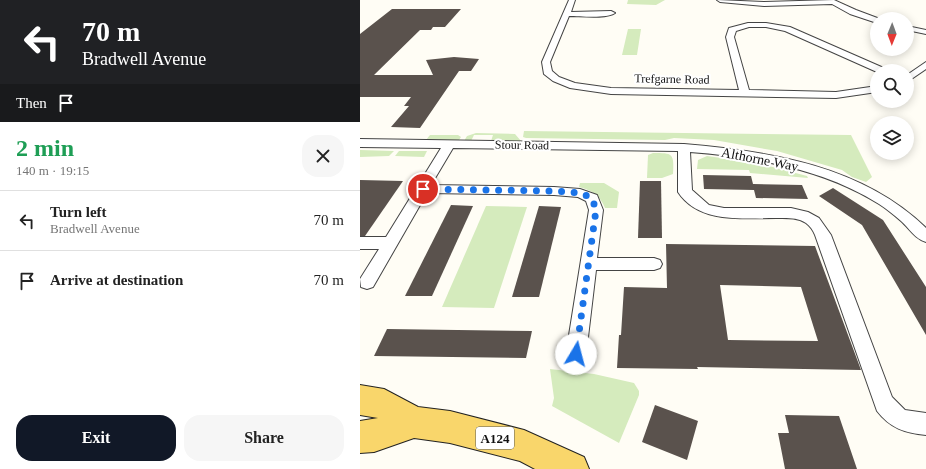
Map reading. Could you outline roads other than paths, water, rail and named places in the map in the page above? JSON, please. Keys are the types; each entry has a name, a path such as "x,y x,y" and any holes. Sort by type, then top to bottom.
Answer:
{"main road":[{"name":"A124","path":"360,400 384,404 414,422 450,427 524,446 572,469"},
{"name":"A124","path":"360,437 374,436 414,422"}],"street":[{"name":"Trefgarne Road","path":"572,0 546,62 547,72 556,80 573,86 611,91 745,94 836,95 870,90"},
{"path":"720,0 764,4 831,1 853,12 870,18"},
{"path":"566,14 611,13"},
{"path":"745,94 730,37 732,30 748,25 766,25 787,29 870,66"},
{"path":"914,29 926,32"},
{"path":"914,74 926,65"},
{"name":"Stour Road","path":"360,143 684,148"},
{"path":"367,282 449,144"},
{"path":"684,148 685,192 704,208 724,212 791,213 801,215 816,222 884,404 892,414 905,422 926,424"},
{"name":"Althorne Way","path":"684,148 732,151 770,159 805,168 851,184 874,196 906,217 926,237"},
{"path":"423,189 554,191 580,193 592,198 596,210 576,354"},
{"path":"360,243 389,243"},
{"path":"588,264 654,264"}]}
